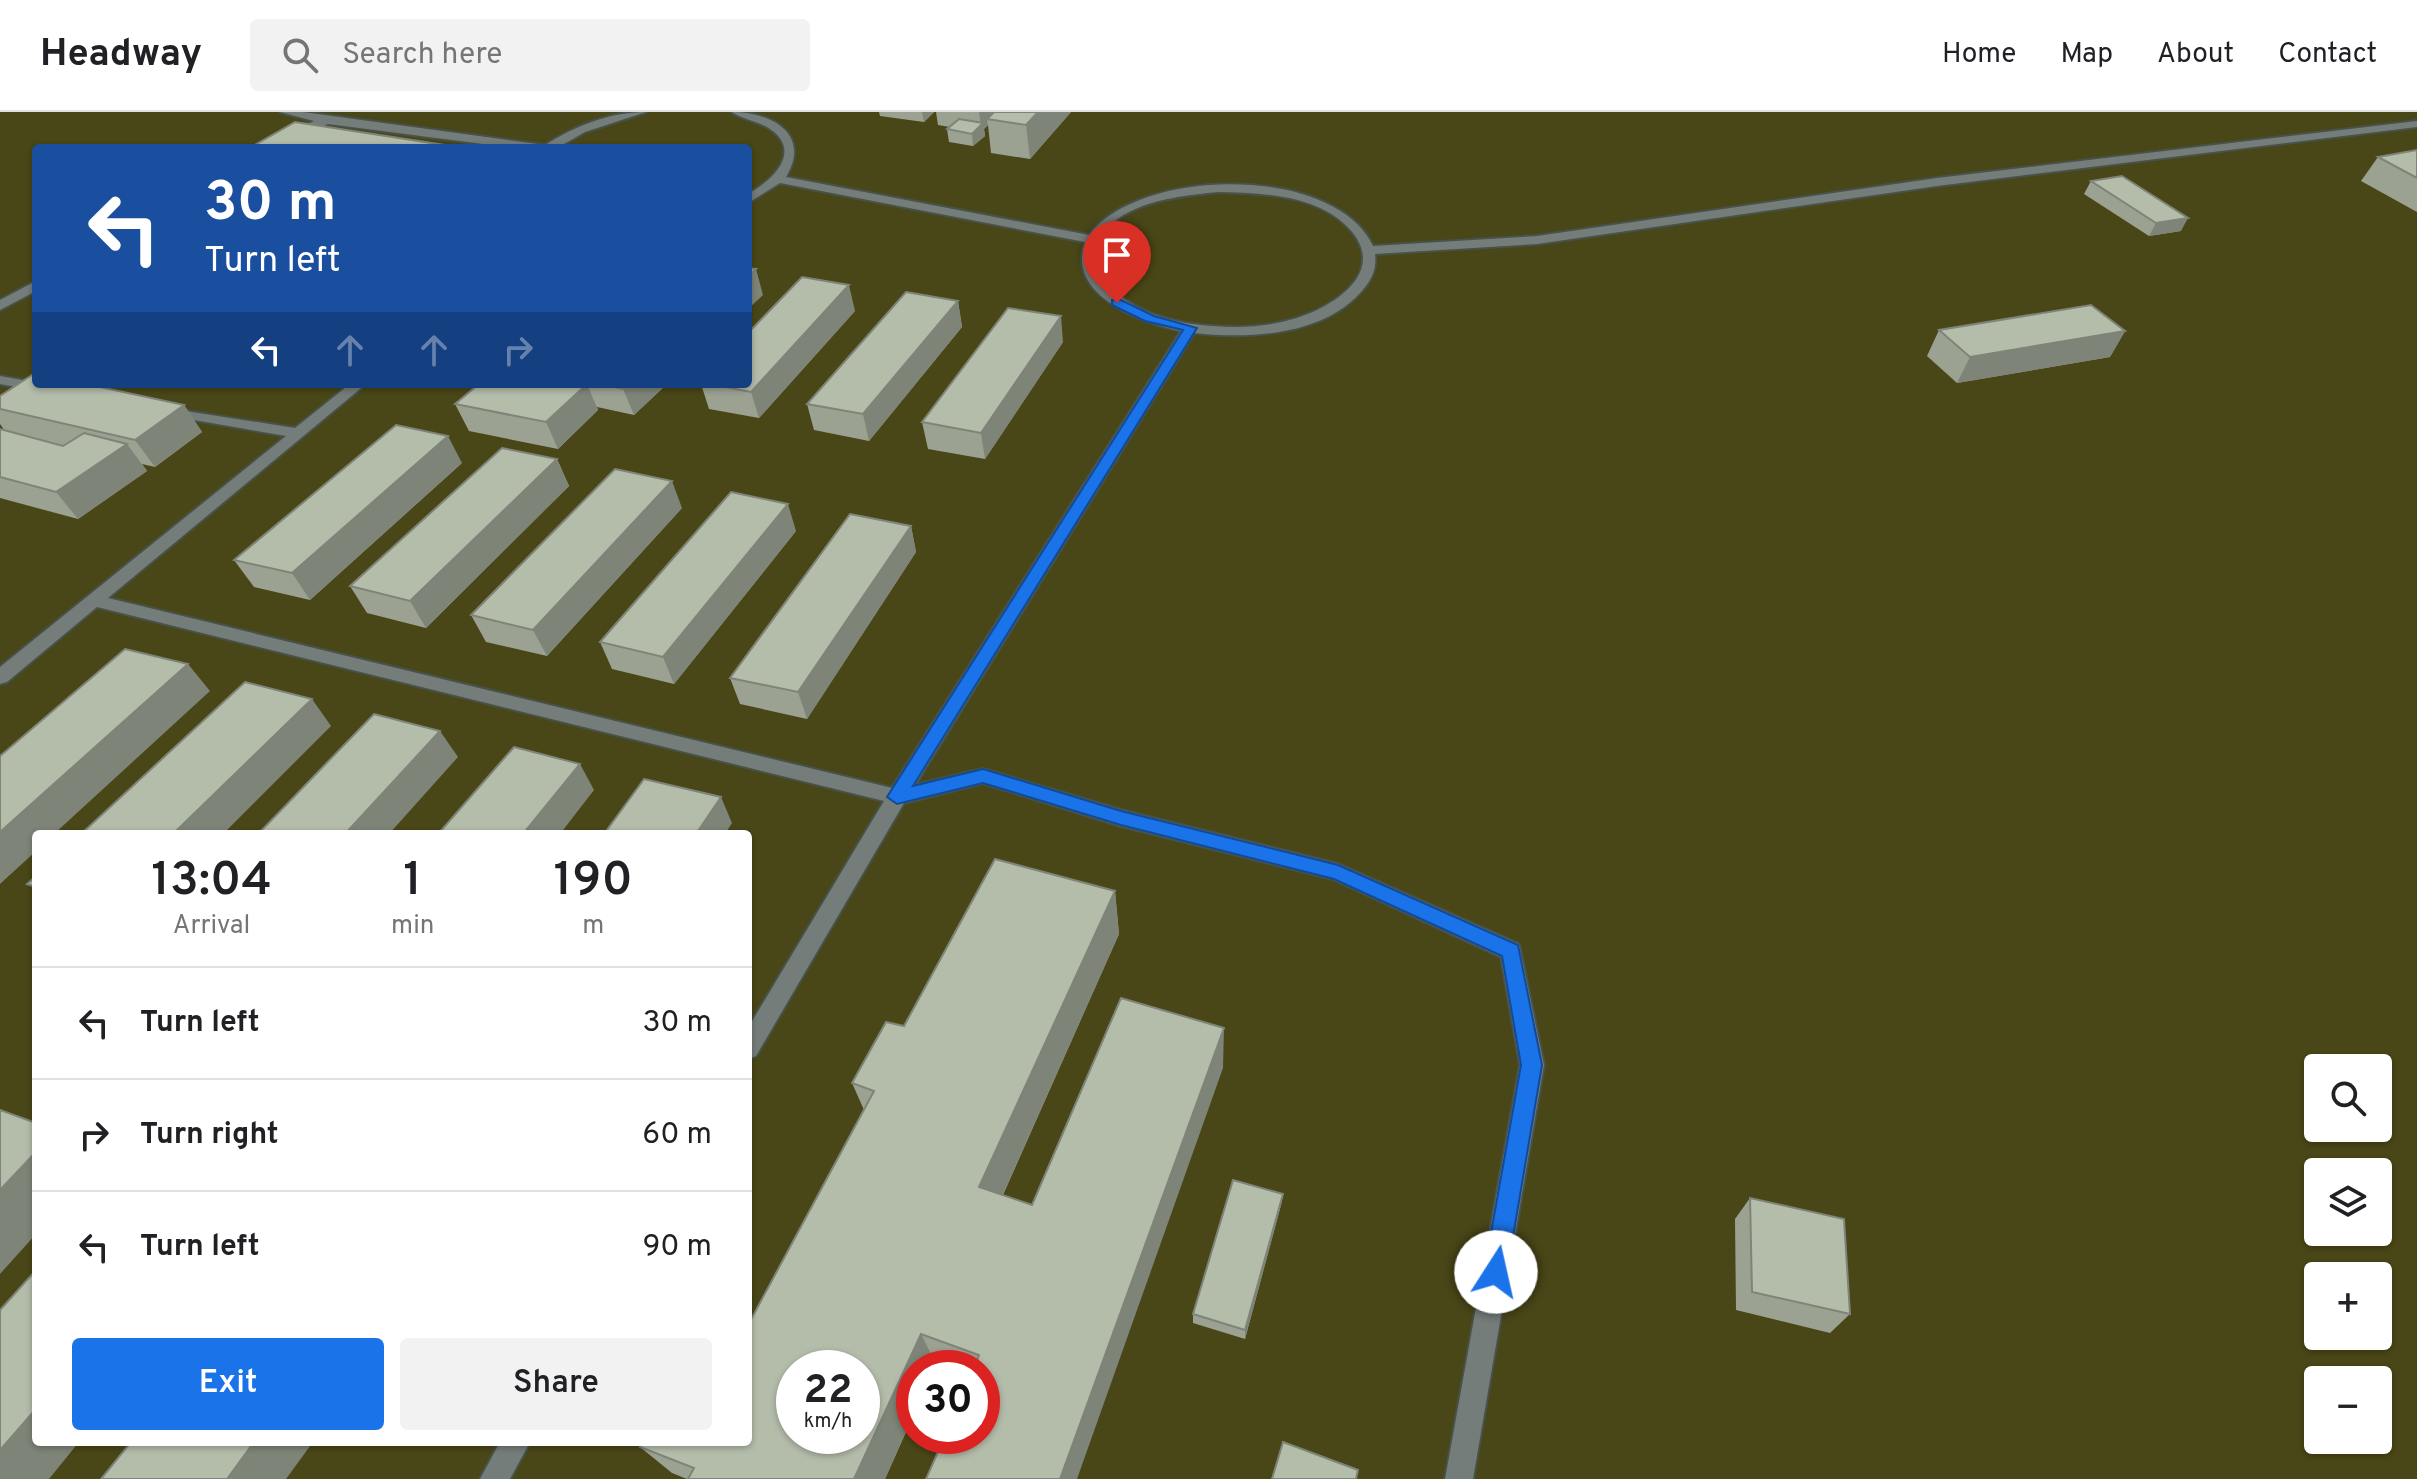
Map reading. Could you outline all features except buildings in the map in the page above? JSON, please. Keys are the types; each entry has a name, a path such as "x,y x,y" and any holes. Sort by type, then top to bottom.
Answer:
{"street":[{"path":"286,112 510,144"},
{"path":"555,144 601,121 640,112"},
{"path":"738,112 777,126 790,142 791,160 778,179 752,196"},
{"path":"275,144 326,120"},
{"path":"1369,250 1537,240 1937,182 2417,124"},
{"path":"778,179 1092,239"},
{"path":"1258,189 1297,197 1331,210 1356,228 1369,250 1368,272 1353,294 1325,313 1285,326 1190,328 1149,319 1117,303 1095,283 1087,261 1092,239 1111,219 1140,203 1189,191 1258,189"},
{"path":"0,306 32,287"},
{"path":"752,1042 897,797 1190,328"},
{"path":"0,380 32,386"},
{"path":"45,388 62,391"},
{"path":"0,677 354,388"},
{"path":"156,408 296,433"},
{"path":"95,601 897,797 983,776 1121,818 1338,872 1511,951 1532,1065 1459,1479"},
{"path":"494,1479 514,1446"}],"shaded area":[{"path":"0,112 2417,112 2417,1479 0,1479"}],"route":[{"path":"1117,303 1149,319 1190,328 897,797 983,776 1121,818 1338,872 1511,951 1532,1065 1496,1272"}]}
